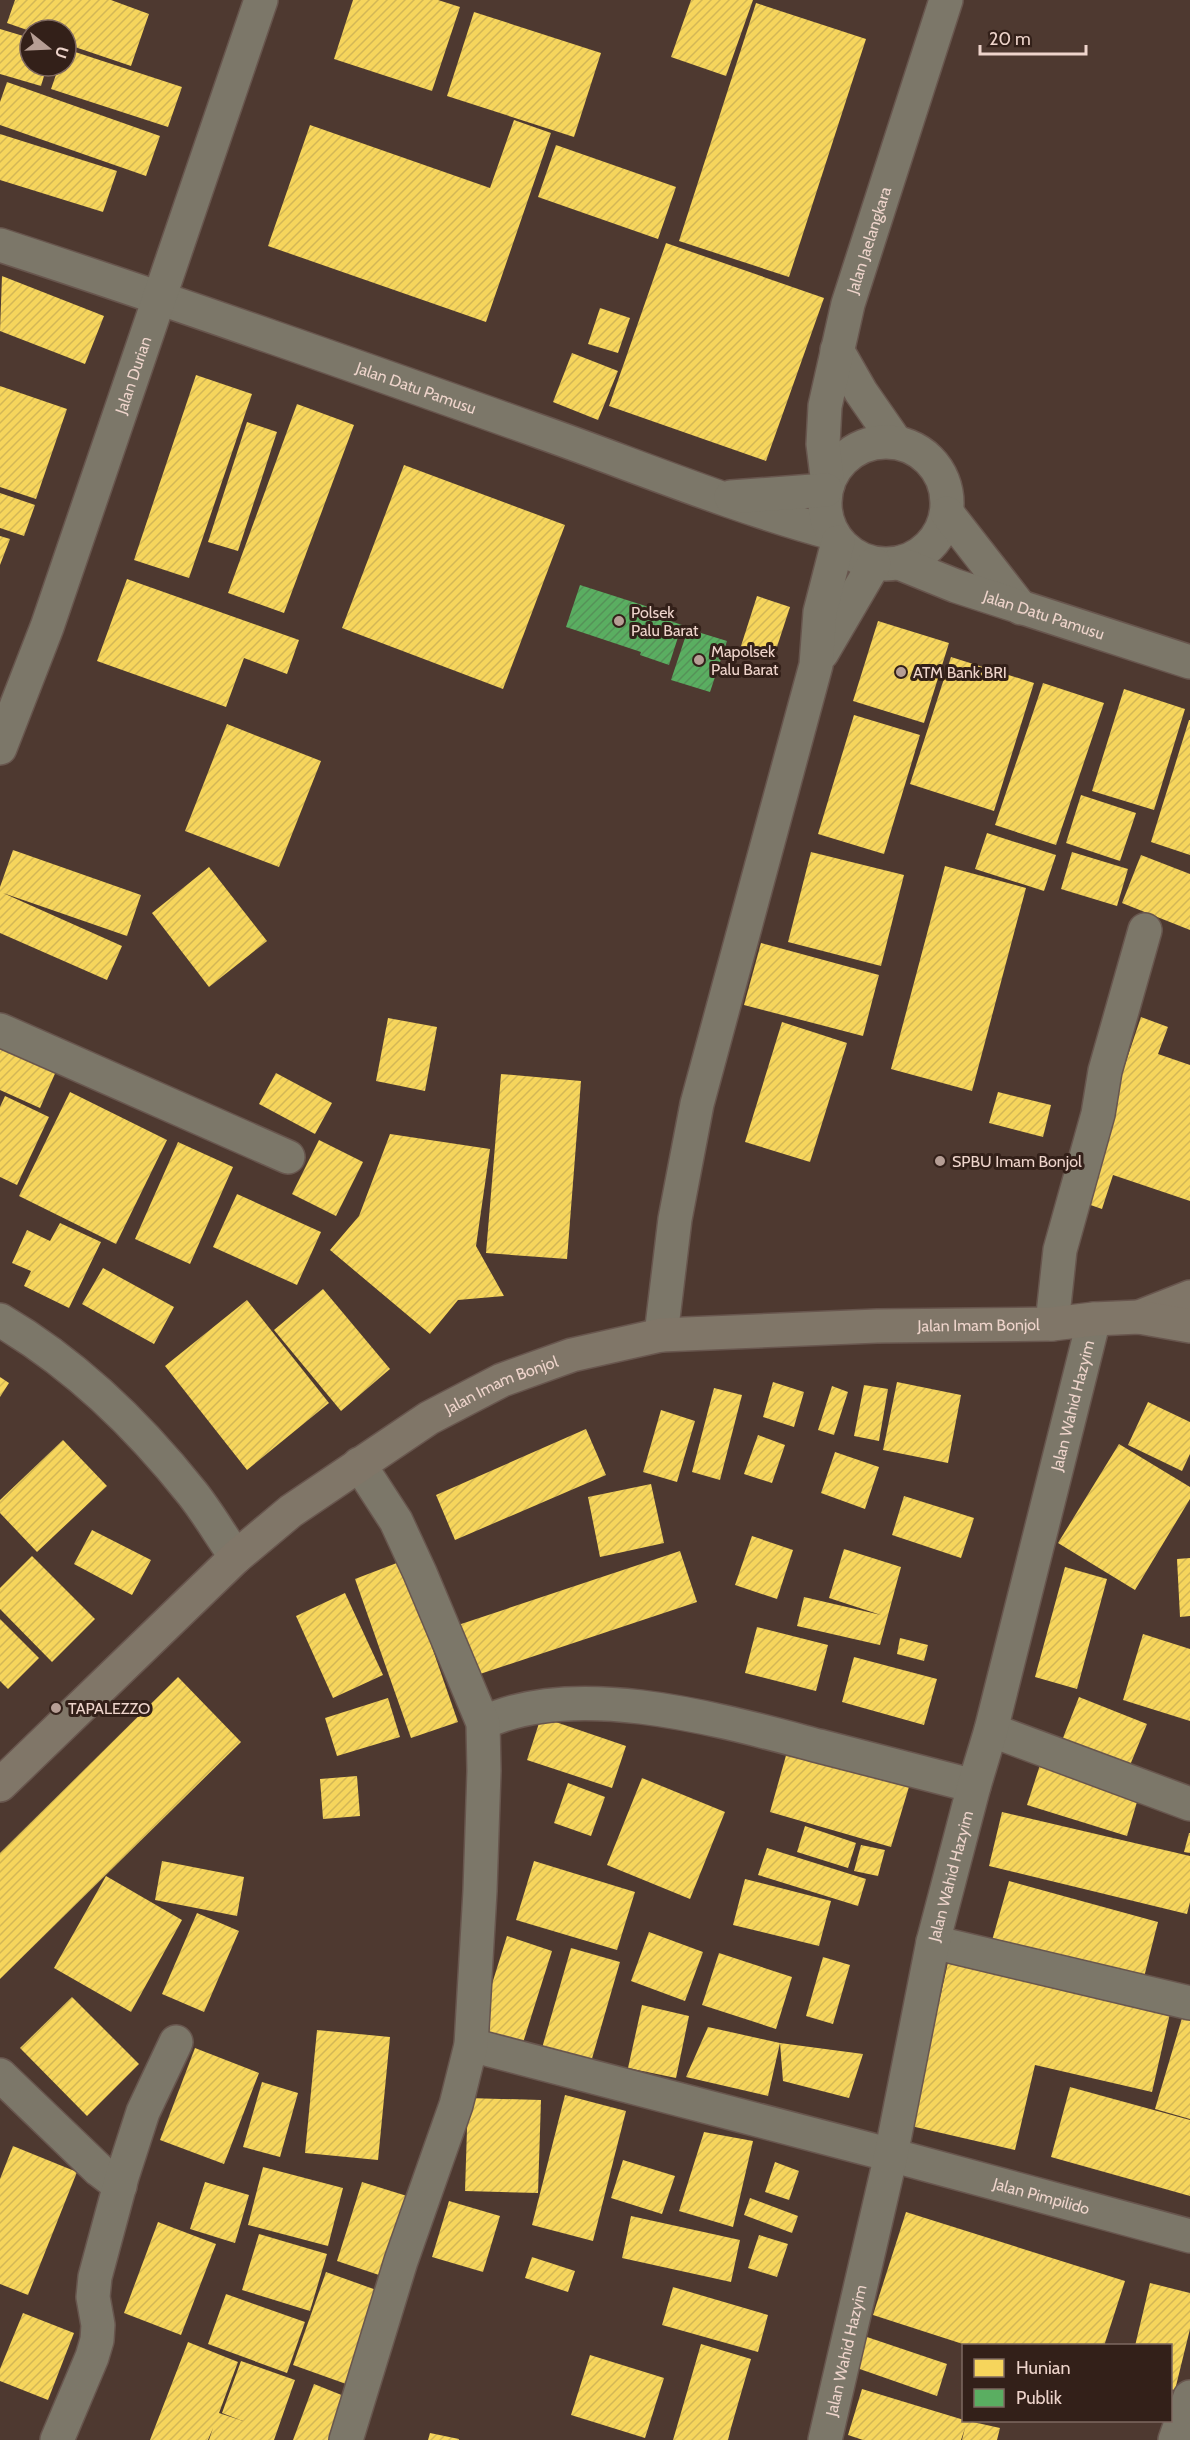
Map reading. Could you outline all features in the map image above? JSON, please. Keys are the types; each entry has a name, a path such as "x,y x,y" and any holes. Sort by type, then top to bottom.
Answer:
{"highway":[{"path":"1139,1317 1190,1297"},
{"name":"Jalan Imam Bonjol","path":"0,1785 236,1557 291,1511 429,1418 502,1380 572,1355 661,1335 877,1326 1052,1324 1094,1318 1139,1317"},
{"path":"1139,1317 1190,1326"}],"street":[{"name":"Jalan Durian","path":"0,748 47,627 261,0"},
{"name":"Jalan Jaelangkara","path":"827,487 823,444 825,406 851,292 946,0"},
{"name":"Jalan Datu Pamusu","path":"0,245 158,297 768,516 835,537"},
{"path":"837,350 861,392 895,441"},
{"path":"895,441 922,452 936,467 946,489 947,513 938,536 922,554 887,563 854,556 835,537 825,512 827,487 843,459 866,445 895,441"},
{"path":"723,498 827,487"},
{"path":"947,513 1021,608"},
{"path":"816,665 820,612 835,537"},
{"name":"Jalan Datu Pamusu","path":"887,563 1190,662"},
{"path":"661,1335 675,1219 697,1104 816,665 834,628 887,563"},
{"path":"1052,1324 1060,1250 1098,1114 1106,1071 1145,930"},
{"path":"0,1030 288,1157"},
{"name":"Jalan Wahid Hazyim","path":"825,2440 891,2155 933,1942 974,1786 992,1730 1094,1318"},
{"path":"0,1320 32,1338 94,1388 148,1440 194,1495 236,1557"},
{"path":"346,2440 401,2261 456,2105 471,2045 480,1891 483,1722 396,1521 359,1464"},
{"path":"483,1722 520,1710 564,1704 622,1706 724,1721 974,1786"},
{"path":"992,1730 1190,1803"},
{"path":"933,1942 1190,2003"},
{"path":"57,2440 97,2340 98,2325 93,2297 95,2277 120,2186 143,2112 176,2042"},
{"name":"Jalan Pimpilido","path":"471,2045 1190,2236"},
{"path":"0,2075 99,2170 120,2186"},
{"path":"1175,2440 1190,2397"}],"building: Hunian":[{"path":"15,0 111,0 149,14 131,66 78,48 78,18 18,18 18,27 7,23"},
{"path":"353,0 438,0 460,7 432,91 334,59"},
{"path":"691,0 753,0 726,76 671,57"},
{"path":"756,3 866,39 789,277 679,241"},
{"path":"474,12 601,53 574,137 447,96"},
{"path":"0,29 18,34 18,78 43,78 41,86 0,74"},
{"path":"78,53 182,87 168,127 51,89 55,78 78,78"},
{"path":"7,82 160,136 146,176 0,125 0,102"},
{"path":"514,120 551,133 486,322 268,246 310,125 490,188"},
{"path":"0,134 117,171 103,212 0,180"},
{"path":"556,145 676,187 658,239 538,197"},
{"path":"666,243 824,298 766,461 609,406"},
{"path":"2,276 104,316 85,364 0,331"},
{"path":"600,308 630,318 618,353 588,344"},
{"path":"572,353 618,371 598,420 553,402"},
{"path":"196,375 252,394 189,578 134,560"},
{"path":"0,386 67,409 36,499 0,487"},
{"path":"297,404 354,425 284,613 228,593"},
{"path":"247,422 277,432 238,551 208,542"},
{"path":"404,465 565,525 503,689 342,628"},
{"path":"0,493 35,505 24,536 0,528"},
{"path":"0,536 10,539 0,565"},
{"path":"127,579 299,640 287,674 244,658 226,707 97,661"},
{"path":"757,596 790,607 774,656 741,646"},
{"name":"ATM Bank BRI","path":"878,621 949,643 924,723 853,701"},
{"path":"951,657 1034,683 994,811 910,784"},
{"path":"1043,683 1104,703 1056,845 995,825"},
{"path":"1124,689 1185,709 1154,810 1092,791"},
{"path":"854,715 920,735 884,854 818,834"},
{"path":"1190,720 1190,855 1151,842"},
{"path":"227,724 321,761 279,867 185,831"},
{"path":"1081,795 1136,813 1120,861 1066,843"},
{"path":"987,833 1056,855 1044,891 975,869"},
{"path":"13,850 141,895 127,936 3,893 122,946 107,980 0,933 0,887"},
{"path":"811,852 904,875 881,966 788,942"},
{"path":"1072,852 1128,869 1117,906 1061,889"},
{"path":"1141,855 1190,874 1190,930 1122,903"},
{"path":"945,866 1026,888 972,1091 891,1069"},
{"path":"209,867 267,941 209,987 152,913"},
{"path":"761,943 879,975 863,1036 744,1005"},
{"path":"1141,1017 1168,1027 1158,1054 1190,1065 1190,1201 1113,1175 1102,1209 1079,1201"},
{"path":"388,1018 437,1027 425,1091 376,1081"},
{"path":"782,1022 847,1043 810,1162 745,1142"},
{"path":"0,1035 60,1062 40,1108 0,1090"},
{"path":"276,1073 332,1103 315,1134 259,1104"},
{"path":"501,1074 581,1081 567,1259 486,1253"},
{"path":"70,1092 167,1140 116,1244 19,1196"},
{"path":"998,1092 1051,1105 1043,1137 989,1123"},
{"path":"5,1096 49,1117 17,1185 0,1177 0,1107"},
{"path":"390,1134 490,1149 476,1246 504,1296 458,1300 430,1334 330,1250 359,1216"},
{"path":"319,1140 363,1162 336,1216 292,1194"},
{"path":"178,1142 233,1167 190,1264 135,1239"},
{"path":"237,1194 321,1232 297,1285 213,1247"},
{"path":"60,1223 101,1242 69,1308 24,1286 31,1271 12,1263 27,1230 50,1241"},
{"path":"103,1268 174,1307 154,1344 82,1304"},
{"path":"323,1289 390,1369 341,1411 274,1330"},
{"path":"247,1300 329,1403 247,1470 165,1366"},
{"path":"0,1377 9,1383 0,1397"},
{"path":"773,1382 804,1392 794,1427 763,1417"},
{"path":"897,1382 961,1395 948,1463 883,1450"},
{"path":"864,1385 888,1389 879,1441 854,1436"},
{"path":"832,1386 848,1392 834,1435 818,1430"},
{"path":"714,1388 742,1395 720,1480 692,1472"},
{"path":"1148,1402 1190,1422 1190,1454 1182,1471 1128,1445"},
{"path":"661,1410 695,1421 677,1482 643,1472"},
{"path":"586,1429 606,1475 455,1540 436,1495"},
{"path":"758,1435 785,1445 772,1483 744,1474"},
{"path":"63,1440 107,1486 37,1552 0,1513 0,1500"},
{"path":"1119,1444 1190,1487 1190,1499 1135,1590 1058,1543"},
{"path":"835,1452 879,1467 865,1509 821,1493"},
{"path":"651,1484 664,1543 600,1557 588,1497"},
{"path":"904,1496 974,1518 961,1558 892,1535"},
{"path":"92,1530 151,1560 132,1595 74,1564"},
{"path":"752,1536 793,1550 777,1599 735,1585"},
{"path":"844,1549 901,1567 880,1645 797,1626 804,1597 881,1615 829,1598"},
{"path":"680,1551 697,1602 471,1677 455,1626"},
{"path":"32,1556 95,1619 52,1662 0,1609 0,1588"},
{"path":"1190,1558 1190,1616 1180,1617 1177,1559"},
{"path":"402,1561 458,1722 411,1738 355,1579"},
{"path":"1065,1567 1107,1579 1077,1689 1035,1677"},
{"path":"345,1593 383,1675 333,1698 296,1616"},
{"path":"0,1619 39,1658 8,1689 0,1681"},
{"path":"757,1627 828,1645 816,1691 745,1673"},
{"path":"1143,1634 1190,1649 1190,1721 1123,1700"},
{"path":"900,1638 928,1645 924,1661 897,1654"},
{"path":"854,1657 937,1679 924,1725 842,1702"},
{"path":"178,1677 241,1742 0,1979 0,1853"},
{"path":"1079,1697 1147,1724 1128,1770 1061,1743"},
{"path":"388,1698 400,1737 337,1756 325,1718"},
{"path":"541,1717 626,1746 612,1788 527,1760"},
{"path":"789,1745 911,1780 891,1847 770,1812"},
{"path":"1040,1765 1139,1795 1127,1836 1027,1805"},
{"path":"357,1776 360,1816 323,1819 320,1779"},
{"path":"642,1778 725,1812 690,1899 607,1865"},
{"path":"568,1783 605,1797 591,1836 554,1823"},
{"path":"1002,1812 1190,1856 1190,1902 1187,1914 989,1866"},
{"path":"805,1826 856,1843 848,1868 797,1852"},
{"path":"1190,1833 1190,1853 1184,1852"},
{"path":"861,1845 885,1850 878,1876 854,1871"},
{"path":"767,1848 866,1879 858,1906 758,1875"},
{"path":"162,1861 244,1877 237,1916 155,1900"},
{"path":"534,1861 635,1892 617,1950 516,1920"},
{"path":"106,1876 182,1920 131,2012 54,1968"},
{"path":"745,1879 831,1901 819,1946 733,1925"},
{"path":"1009,1881 1158,1922 1142,1985 991,1944"},
{"path":"197,1913 239,1931 204,2012 162,1994"},
{"path":"649,1932 703,1952 685,2001 631,1981"},
{"path":"507,1936 552,1951 521,2049 476,2035"},
{"path":"571,1948 620,1962 591,2062 542,2048"},
{"path":"719,1953 792,1977 776,2029 702,2005"},
{"path":"823,1957 850,1965 833,2024 806,2016"},
{"path":"949,1958 1171,2009 1152,2092 1035,2065 1015,2150 911,2126"},
{"path":"72,1997 139,2064 87,2116 20,2048"},
{"path":"642,2005 689,2016 676,2078 628,2068"},
{"path":"1185,2008 1190,2010 1190,2119 1155,2109"},
{"path":"708,2027 780,2043 768,2096 686,2077"},
{"path":"317,2030 390,2037 378,2160 305,2153"},
{"path":"780,2043 863,2054 849,2098 783,2081"},
{"path":"195,2048 259,2073 224,2164 160,2140"},
{"path":"262,2082 298,2093 280,2157 243,2147"},
{"path":"1070,2087 1190,2120 1190,2196 1051,2157"},
{"path":"565,2095 626,2111 593,2241 532,2225"},
{"path":"468,2098 541,2100 538,2193 465,2191"},
{"path":"704,2132 753,2141 733,2227 679,2211"},
{"path":"13,2146 77,2172 28,2295 0,2284 0,2179"},
{"path":"623,2160 675,2176 662,2214 611,2198"},
{"path":"775,2162 799,2171 789,2200 765,2192"},
{"path":"263,2167 343,2188 328,2246 248,2225"},
{"path":"205,2182 249,2195 235,2243 190,2229"},
{"path":"362,2182 407,2196 382,2276 337,2261"},
{"path":"750,2198 798,2216 792,2233 744,2215"},
{"path":"449,2201 500,2216 483,2272 432,2257"},
{"path":"906,2212 1125,2281 1105,2344 963,2344 873,2315"},
{"path":"631,2216 740,2240 731,2282 622,2258"},
{"path":"158,2222 216,2244 181,2335 124,2313"},
{"path":"259,2234 327,2254 310,2311 242,2290"},
{"path":"759,2235 788,2244 777,2277 748,2268"},
{"path":"532,2257 575,2271 568,2292 525,2278"},
{"path":"326,2272 382,2292 349,2385 293,2365"},
{"path":"1150,2283 1190,2293 1190,2329 1175,2390 1172,2389 1172,2344 1135,2344"},
{"path":"673,2287 768,2315 758,2352 662,2325"},
{"path":"226,2294 305,2322 287,2373 208,2344"},
{"path":"23,2313 74,2333 48,2400 0,2381 0,2369"},
{"path":"864,2336 947,2364 937,2396 854,2367"},
{"path":"188,2342 238,2362 219,2413 243,2421 222,2413 241,2361 295,2380 274,2440 209,2440 213,2428 208,2440 150,2440"},
{"path":"701,2344 751,2359 728,2440 673,2440"},
{"path":"590,2355 664,2378 645,2438 571,2415"},
{"path":"314,2384 349,2398 333,2440 293,2440"},
{"path":"862,2389 962,2419 962,2422 1000,2428 997,2440 962,2440 965,2428 961,2440 863,2440 848,2435"},
{"path":"430,2433 459,2439 459,2440 428,2440"}],"building: Publik":[{"name":"Polsek Palu Barat","path":"580,585 658,610 656,616 682,625 669,665 640,655 641,652 566,627"},
{"name":"Mapolsek Palu Barat","path":"688,629 727,641 710,692 671,680"}],"place":[{"name":"Polsek Palu Barat","path":"619,621"},
{"name":"Mapolsek Palu Barat","path":"699,660"},
{"name":"ATM Bank BRI","path":"901,672"},
{"name":"SPBU Imam Bonjol","path":"940,1161"},
{"name":"TAPALEZZO","path":"56,1708"}]}
